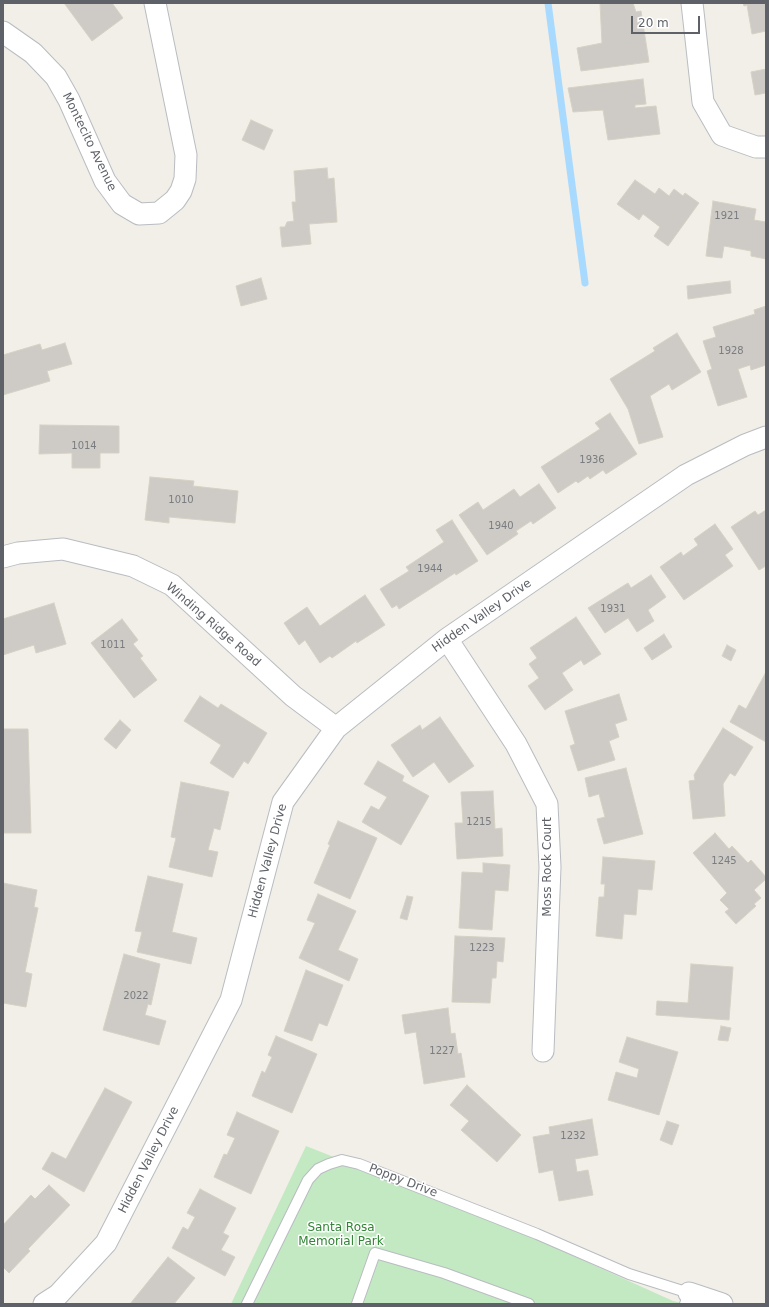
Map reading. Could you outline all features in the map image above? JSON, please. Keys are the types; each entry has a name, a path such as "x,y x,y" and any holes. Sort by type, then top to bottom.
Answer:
{"street":[{"name":"Montecito Avenue","path":"3,32 33,53 56,78 69,100 105,181 122,204 139,214 159,213 176,200 181,191 185,179 186,155 155,3"},
{"path":"692,3 703,102 722,135 756,147 766,147"},
{"name":"Hidden Valley Drive","path":"44,1304 58,1295 106,1243 231,1000 283,802 336,728 447,640 686,475 745,445 766,437"},
{"name":"Winding Ridge Road","path":"3,557 18,553 63,549 133,566 172,585 293,696 336,728"},
{"name":"Moss Rock Court","path":"447,640 516,744 547,804 550,867 543,1051"},
{"path":"687,1299 722,1304"}],"lane":[{"name":"Poppy Drive","path":"247,1304 308,1180 318,1169 342,1160 359,1164 537,1234 687,1299"},
{"path":"357,1304 375,1252 444,1273 529,1304"}],"green space":[{"name":"Santa Rosa Memorial Park","path":"306,1146 505,1225 673,1301 687,1304 231,1304"}],"building":[{"path":"64,3 112,3 123,18 92,41"},
{"path":"600,3 633,3 636,12 641,11 649,62 581,71 577,48 602,43"},
{"path":"743,3 766,3 766,31 752,34 747,5 744,6"},
{"path":"766,69 766,93 755,95 751,72"},
{"path":"643,79 646,104 635,105 635,108 656,106 660,134 608,140 603,110 573,112 568,88"},
{"path":"251,120 273,130 264,150 242,140"},
{"path":"327,168 328,179 334,178 337,222 309,224 311,244 282,247 280,227 285,227 287,222 294,221 292,202 296,202 294,171"},
{"path":"635,180 655,194 659,188 669,196 674,189 683,196 685,193 699,203 668,246 654,236 660,227 643,214 639,220 617,204"},
{"path":"713,201 756,209 754,220 766,222 766,259 751,256 751,251 724,246 722,258 706,256"},
{"path":"261,278 267,299 241,306 236,286"},
{"path":"730,281 731,293 688,299 687,286"},
{"path":"766,306 766,365 751,370 750,365 738,369 747,397 718,406 707,371 712,369 703,341 716,337 713,327 755,314 754,310"},
{"path":"677,333 701,372 672,390 669,384 650,396 663,437 639,444 628,409 610,379 655,351 653,348"},
{"path":"65,343 72,364 47,371 50,381 3,395 3,355 40,344 42,350"},
{"path":"610,413 637,454 606,474 603,470 590,479 588,476 578,483 576,481 558,493 541,467 600,429 595,423"},
{"path":"40,425 119,426 119,453 100,453 100,468 72,468 72,453 39,454"},
{"path":"150,477 194,481 193,486 238,491 235,523 169,517 169,523 145,520"},
{"path":"539,484 556,508 533,524 531,521 516,531 518,534 487,555 459,515 478,502 483,510 514,489 520,497"},
{"path":"766,510 766,566 759,570 731,527 755,511 758,515"},
{"path":"452,520 478,561 456,575 455,573 399,609 397,605 392,608 380,589 409,571 406,567 444,542 436,530"},
{"path":"715,524 733,549 725,555 733,566 684,600 660,567 681,552 683,556 698,545 694,539"},
{"path":"651,575 666,597 648,610 654,621 637,632 628,618 605,633 588,608 628,583 631,588"},
{"path":"365,595 385,625 357,643 356,641 332,658 330,656 320,663 305,640 299,645 284,623 307,607 320,626"},
{"path":"54,603 66,644 36,653 34,645 3,655 3,619"},
{"path":"576,617 601,654 584,665 581,660 562,673 573,690 545,710 528,686 539,678 529,664 537,658 530,648"},
{"path":"122,619 138,640 133,644 143,656 140,658 157,680 134,698 91,643"},
{"path":"664,634 672,647 652,660 644,648"},
{"path":"727,645 736,650 731,661 722,656"},
{"path":"766,672 766,742 730,722 739,705 746,709"},
{"path":"619,694 627,720 615,724 619,737 609,741 615,760 578,771 570,746 575,744 565,711"},
{"path":"200,696 218,708 221,704 267,733 248,764 244,761 233,778 210,763 221,745 184,721"},
{"path":"440,717 474,766 449,783 434,762 413,777 391,745 420,725 422,730"},
{"path":"120,720 131,730 116,749 104,739"},
{"path":"723,728 753,747 735,776 730,773 723,784 725,816 693,819 689,781 695,780 694,775"},
{"path":"3,729 28,729 31,833 3,833"},
{"path":"378,761 404,776 402,781 429,796 401,845 362,822 371,806 379,810 387,797 364,784"},
{"path":"626,768 643,834 604,844 597,819 605,817 599,794 589,797 585,778"},
{"path":"181,782 229,792 220,830 214,828 208,850 218,852 212,877 169,867 176,838 171,837"},
{"path":"493,791 495,829 502,828 503,856 457,859 455,823 463,823 461,792"},
{"path":"338,821 377,838 350,899 314,883 330,845 328,844"},
{"path":"715,833 729,849 732,846 748,863 751,860 766,877 766,879 754,890 761,898 754,904 756,906 736,924 725,912 729,909 720,900 727,893 693,853"},
{"path":"603,857 655,861 652,890 638,889 636,915 624,914 622,939 596,936 599,897 604,897 605,884 601,884"},
{"path":"483,863 510,865 508,891 495,890 492,930 459,928 462,872 483,873"},
{"path":"148,876 183,884 172,932 197,938 191,964 137,952 142,932 135,931"},
{"path":"3,883 37,890 34,907 38,908 25,972 32,974 26,1007 3,1003"},
{"path":"318,894 356,911 338,950 358,959 349,981 299,958 315,923 307,920"},
{"path":"407,896 413,897 407,920 400,918"},
{"path":"455,936 505,938 503,962 497,961 496,978 492,978 490,1003 452,1002"},
{"path":"124,954 160,964 151,1005 148,1004 145,1015 166,1021 159,1045 103,1030"},
{"path":"691,964 733,967 729,1020 656,1015 657,1001 688,1003"},
{"path":"306,970 343,985 327,1026 319,1023 312,1041 284,1031"},
{"path":"448,1008 451,1034 455,1033 458,1054 461,1053 465,1077 424,1084 416,1032 405,1034 402,1015"},
{"path":"721,1026 731,1028 728,1041 718,1040"},
{"path":"276,1036 317,1054 292,1113 252,1096 262,1071 265,1073 272,1057 268,1055"},
{"path":"627,1037 678,1052 659,1115 608,1100 616,1072 637,1078 639,1069 619,1062"},
{"path":"467,1085 521,1135 497,1162 461,1130 469,1121 450,1105"},
{"path":"105,1088 132,1102 84,1192 42,1169 52,1152 66,1159"},
{"path":"237,1112 279,1131 251,1194 214,1177 224,1154 227,1155 235,1138 227,1135"},
{"path":"592,1119 598,1155 575,1159 577,1172 588,1170 593,1195 559,1201 553,1170 539,1173 533,1137 550,1134 549,1127"},
{"path":"667,1121 679,1125 672,1145 660,1140"},
{"path":"49,1185 70,1205 28,1249 30,1251 9,1273 3,1267 3,1225 31,1195 35,1199"},
{"path":"200,1189 236,1208 223,1233 229,1236 221,1250 235,1257 225,1276 172,1248 183,1227 188,1230 195,1217 187,1213"},
{"path":"168,1257 195,1278 174,1304 130,1304"}],"waterway":[{"path":"548,3 585,283"}]}
